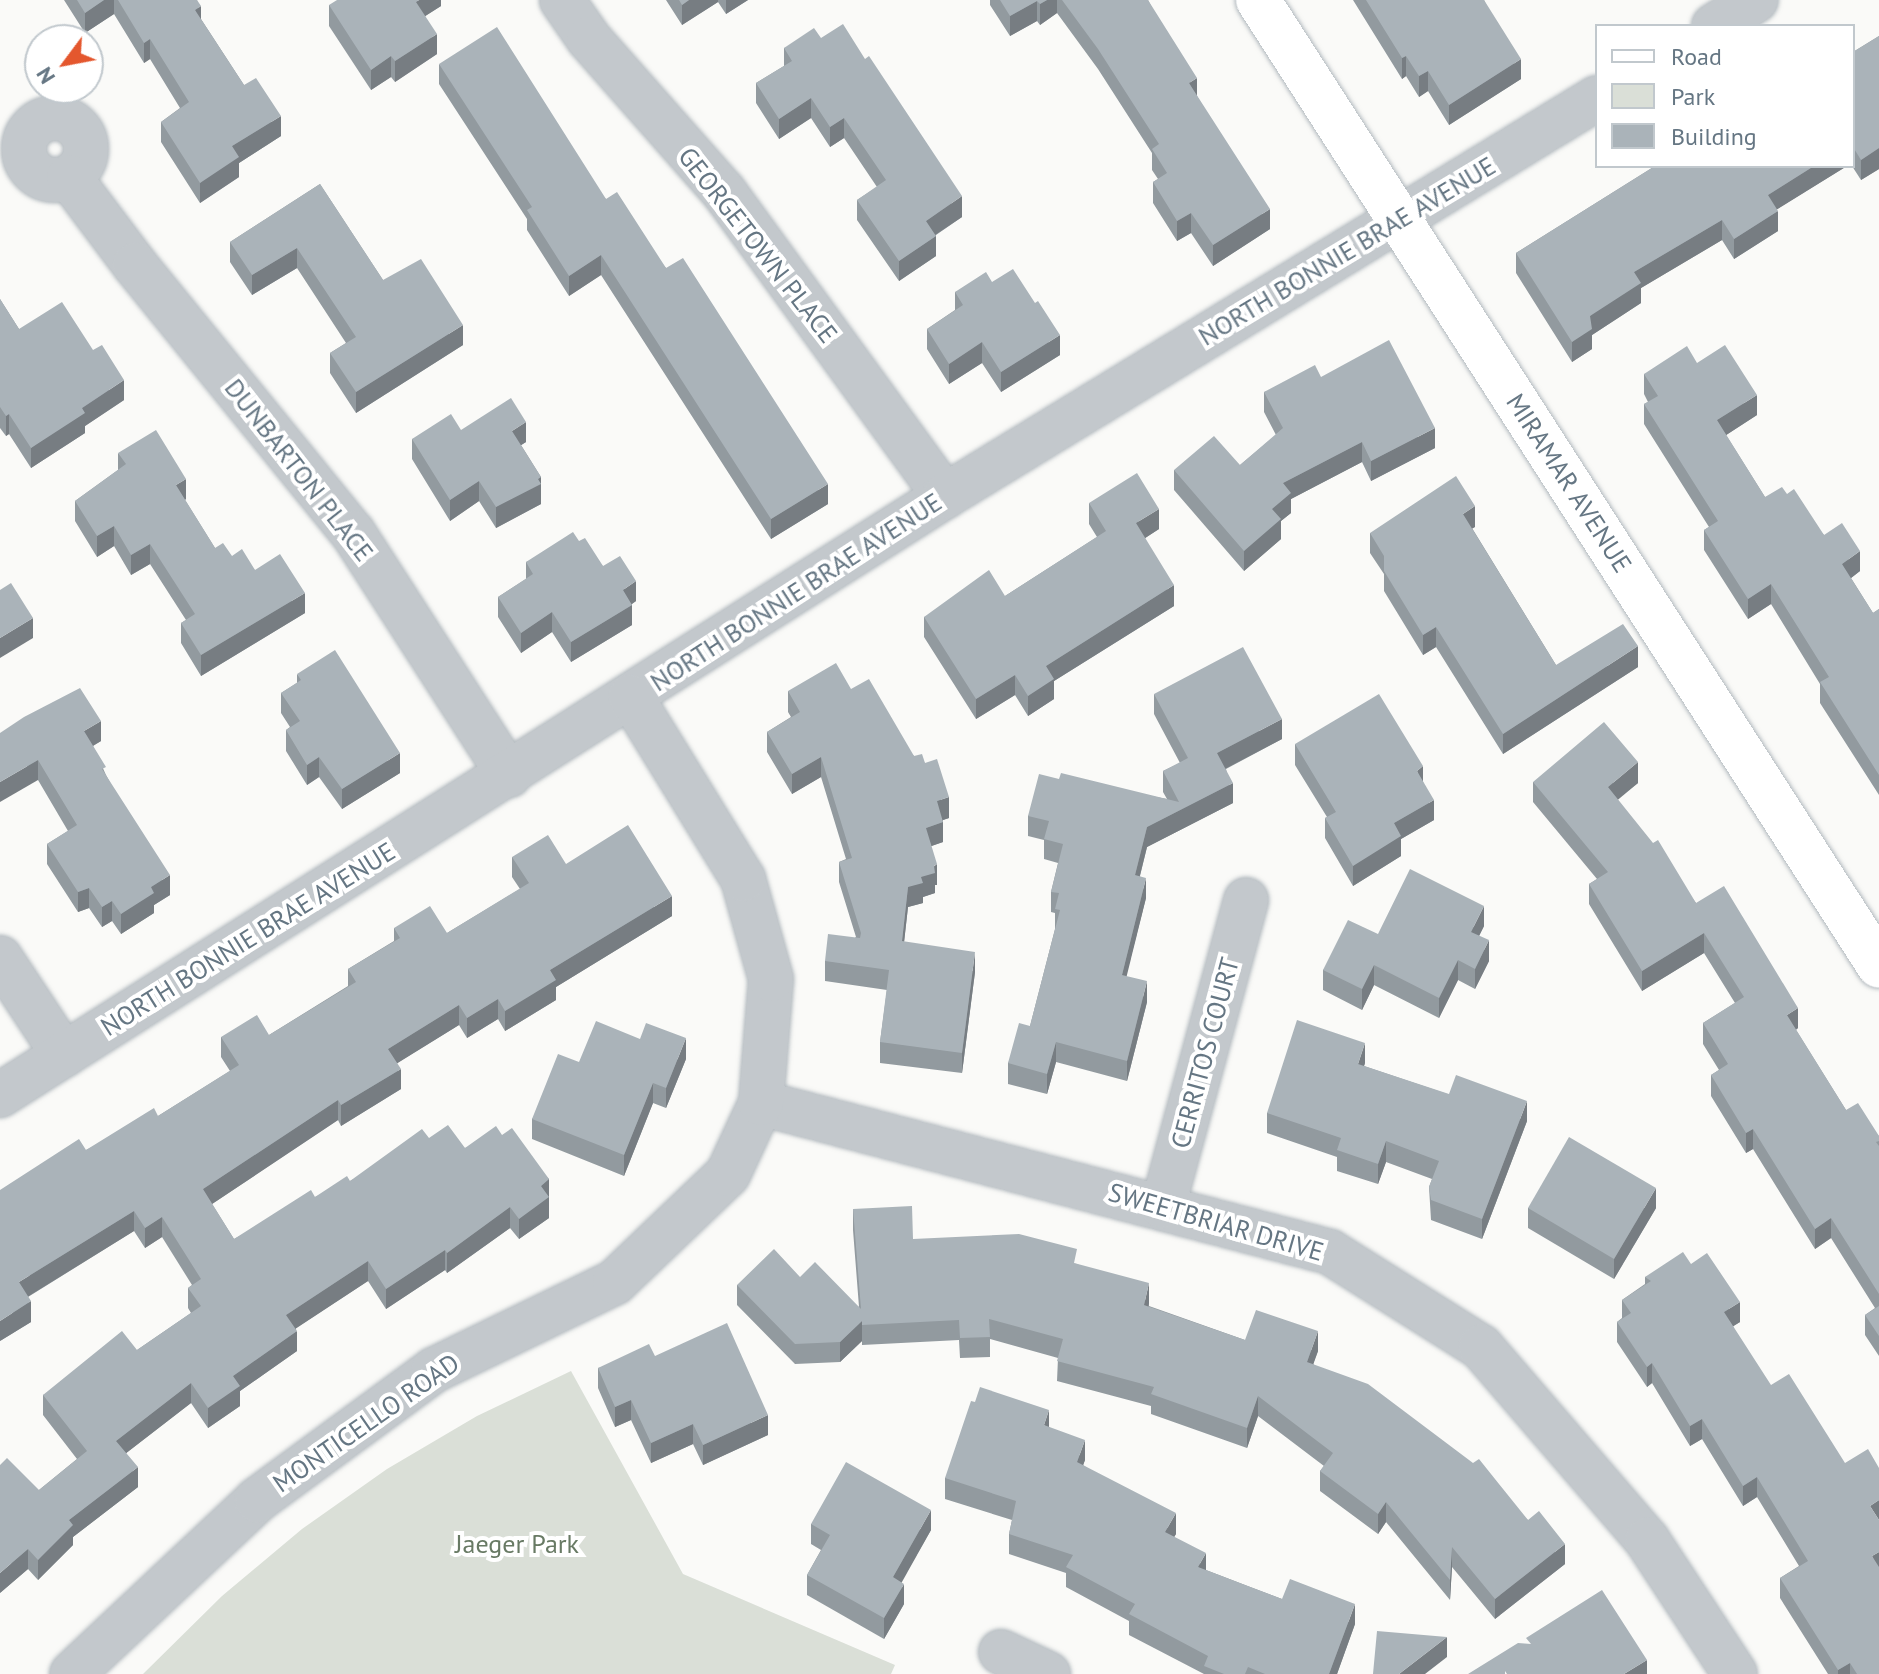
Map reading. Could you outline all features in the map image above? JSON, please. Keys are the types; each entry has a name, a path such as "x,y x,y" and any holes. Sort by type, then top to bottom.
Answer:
{"street":[{"name":"GEORGETOWN PLACE","path":"562,0 589,39 724,192 945,496"},
{"name":"MIRAMAR AVENUE","path":"1258,0 1879,966"},
{"path":"1717,24 1756,0"},
{"name":"NORTH BONNIE BRAE AVENUE","path":"0,1095 945,496 1595,99"},
{"name":"DUNBARTON PLACE","path":"69,177 135,265 353,533 509,775"},
{"name":"MONTICELLO ROAD","path":"72,1674 257,1500 434,1370 615,1282 728,1174 761,1103 771,979 743,879 631,697"},
{"name":"CERRITOS COURT","path":"1163,1206 1246,900"},
{"path":"0,958 64,1055"},
{"name":"SWEETBRIAR DRIVE","path":"761,1103 1330,1252 1481,1347 1647,1540 1735,1674"},
{"path":"1001,1652 1048,1674"}],"green space":[{"name":"Jaeger Park","path":"571,1371 683,1574 895,1665 891,1674 143,1674 222,1596 302,1529 387,1469 477,1416"}],"building":[{"path":"77,0 104,0 85,13"},
{"path":"118,0 197,0 201,6 195,10 244,85 256,78 281,116 232,146 239,157 200,183 161,122 189,102 150,39 144,43"},
{"path":"337,0 419,0 416,2 437,34 395,61 391,56 371,70 329,5"},
{"path":"1000,0 1047,0 1040,4 1037,1 1010,16"},
{"path":"1062,0 1148,0 1197,78 1189,83 1270,209 1213,245 1191,213 1177,221 1153,182 1167,173 1152,149 1159,144 1098,49"},
{"path":"1366,0 1484,0 1521,59 1449,105 1428,71 1419,76 1406,56 1402,58"},
{"path":"843,24 865,59 869,56 962,196 926,221 936,236 899,261 857,200 886,180 844,118 830,127 811,98 779,119 756,83 792,61 784,48 814,28 821,38"},
{"path":"497,27 606,199 617,192 666,268 683,258 828,484 771,519 601,255 569,276 527,210 532,207 439,64"},
{"path":"1879,36 1879,148 1861,160 1855,150 1855,51"},
{"path":"1652,168 1811,168 1768,195 1778,211 1734,239 1722,220 1634,272 1641,283 1590,316 1592,329 1572,342 1516,253"},
{"path":"320,184 383,280 421,259 463,325 356,392 330,353 356,337 297,248 252,275 230,242"},
{"path":"1013,269 1060,335 1001,372 982,342 949,364 927,329 963,305 955,292 986,272 992,282"},
{"path":"0,299 19,329 62,302 93,350 102,345 124,380 82,408 85,413 31,448 9,414 6,416 0,407"},
{"path":"1389,340 1435,428 1371,461 1362,442 1283,483 1291,493 1272,509 1281,519 1244,551 1174,470 1214,436 1240,465 1283,428 1264,392 1315,365 1321,377"},
{"path":"1725,345 1757,395 1717,420 1765,497 1782,487 1787,494 1794,489 1824,535 1842,523 1860,551 1842,564 1873,613 1879,609 1879,775 1820,682 1829,677 1771,584 1748,599 1704,530 1718,521 1644,404 1658,396 1644,374 1687,346 1697,363"},
{"path":"511,398 526,422 512,431 541,477 538,479 541,484 496,507 479,481 450,500 412,439 451,414 461,430"},
{"path":"156,430 186,479 176,485 215,548 223,543 232,556 242,549 255,570 280,554 305,593 201,655 181,623 195,614 150,544 131,555 114,526 97,536 75,501 126,464 118,453"},
{"path":"1137,473 1159,509 1136,523 1174,585 1046,666 1054,679 1028,696 1015,675 976,699 924,617 989,570 1005,596 1106,531 1089,503"},
{"path":"1456,476 1475,506 1463,514 1556,665 1623,624 1638,646 1503,734 1436,627 1423,635 1384,571 1384,556 1370,533"},
{"path":"573,532 579,541 585,538 603,566 620,556 636,581 623,590 632,605 571,642 552,612 521,633 498,597 533,574 526,562"},
{"path":"11,583 33,618 0,638 0,590"},
{"path":"1243,647 1282,719 1217,753 1233,783 1147,827 1135,875 1146,878 1122,975 1147,981 1127,1061 1056,1042 1047,1074 1008,1063 1019,1023 1030,1026 1060,910 1055,909 1059,893 1051,892 1063,844 1044,839 1049,821 1028,816 1039,774 1059,779 1061,773 1179,802 1163,771 1188,758 1154,694"},
{"path":"335,650 400,753 342,789 319,757 307,765 286,730 300,721 281,693 301,680 297,674"},
{"path":"836,663 851,689 869,679 914,756 922,754 925,763 937,759 949,797 937,801 943,822 926,828 937,864 934,866 935,873 921,877 923,883 908,887 902,941 975,952 962,1053 880,1042 889,970 825,961 828,934 860,938 839,862 852,858 821,757 792,774 767,732 800,712 788,691"},
{"path":"80,688 101,721 84,731 106,767 102,769 170,875 151,887 154,893 121,914 112,901 102,907 89,888 78,892 47,844 77,825 38,760 0,782 0,733"},
{"path":"1379,694 1423,766 1417,771 1434,800 1394,823 1401,836 1353,866 1325,818 1336,812 1295,744"},
{"path":"1604,722 1638,762 1608,787 1653,843 1658,840 1696,903 1724,886 1798,1008 1787,1015 1846,1110 1858,1103 1879,1136 1876,1142 1879,1146 1879,1294 1831,1218 1815,1229 1753,1129 1746,1133 1711,1075 1728,1064 1703,1023 1744,997 1704,933 1642,971 1589,884 1608,872 1533,782"},
{"path":"628,825 672,896 550,970 556,980 505,1011 498,999 467,1018 459,1005 388,1049 401,1069 341,1105 338,1100 203,1189 234,1239 311,1190 315,1197 347,1176 350,1181 422,1129 429,1138 448,1125 465,1148 496,1126 502,1135 512,1128 549,1179 541,1186 549,1197 519,1219 510,1207 447,1253 445,1250 386,1289 368,1261 286,1315 297,1331 233,1376 240,1386 208,1408 191,1383 116,1441 138,1467 69,1520 73,1525 38,1560 28,1549 0,1573 0,1465 7,1458 39,1490 87,1451 43,1395 122,1331 137,1350 201,1306 188,1288 201,1279 162,1217 145,1228 134,1211 19,1282 31,1301 0,1321 0,1190 79,1139 86,1150 154,1108 158,1116 239,1065 221,1037 257,1015 269,1035 356,982 348,969 400,938 394,928 430,906 447,933 529,883 512,857 548,835 566,864"},
{"path":"1410,869 1484,906 1471,932 1489,940 1475,969 1458,960 1439,998 1374,965 1362,989 1323,970 1348,920 1378,934"},
{"path":"1297,1020 1365,1043 1358,1064 1449,1094 1456,1075 1527,1101 1482,1219 1431,1200 1429,1187 1439,1161 1386,1141 1378,1164 1337,1150 1341,1138 1267,1113"},
{"path":"596,1021 640,1039 646,1023 686,1038 666,1088 653,1083 624,1155 532,1119 558,1054 579,1062"},
{"path":"1569,1137 1656,1188 1614,1259 1528,1208"},
{"path":"912,1206 913,1239 1019,1234 1077,1249 1074,1263 1149,1283 1144,1305 1245,1340 1256,1310 1318,1331 1307,1362 1368,1384 1473,1463 1479,1459 1528,1520 1539,1511 1565,1544 1495,1599 1452,1547 1450,1580 1386,1502 1378,1514 1320,1471 1333,1453 1258,1396 1247,1428 1151,1394 1154,1387 1057,1361 1063,1339 989,1319 990,1337 960,1338 959,1320 862,1325 862,1321 840,1342 795,1344 737,1285 774,1249 800,1277 815,1262 861,1309 853,1209"},
{"path":"1683,1252 1691,1264 1707,1253 1740,1302 1724,1312 1771,1385 1789,1374 1845,1463 1868,1449 1879,1468 1879,1500 1870,1506 1879,1520 1879,1552 1872,1556 1879,1567 1879,1674 1857,1674 1850,1663 1838,1670 1780,1578 1808,1561 1757,1477 1743,1486 1702,1419 1690,1426 1652,1363 1647,1367 1617,1322 1631,1313 1622,1300 1651,1281 1645,1277"},
{"path":"1879,1306 1879,1336 1865,1315"},
{"path":"727,1323 768,1415 703,1445 693,1424 651,1443 631,1400 615,1407 598,1368 649,1344 655,1356"},
{"path":"980,1387 1049,1410 1044,1425 1085,1440 1077,1462 1176,1513 1165,1532 1206,1553 1198,1567 1282,1599 1290,1579 1355,1604 1329,1674 1265,1674 1248,1667 1245,1674 1224,1674 1204,1666 1208,1656 1129,1614 1135,1604 1066,1567 1073,1555 1009,1534 1016,1501 945,1478 971,1401 975,1402"},
{"path":"846,1462 931,1510 893,1577 904,1584 884,1618 807,1575 830,1535 811,1524"},
{"path":"1602,1590 1647,1660 1624,1674 1507,1674 1505,1671 1505,1674 1468,1674 1518,1643 1531,1644 1526,1638"},
{"path":"1377,1631 1447,1637 1399,1674 1373,1674"}]}
